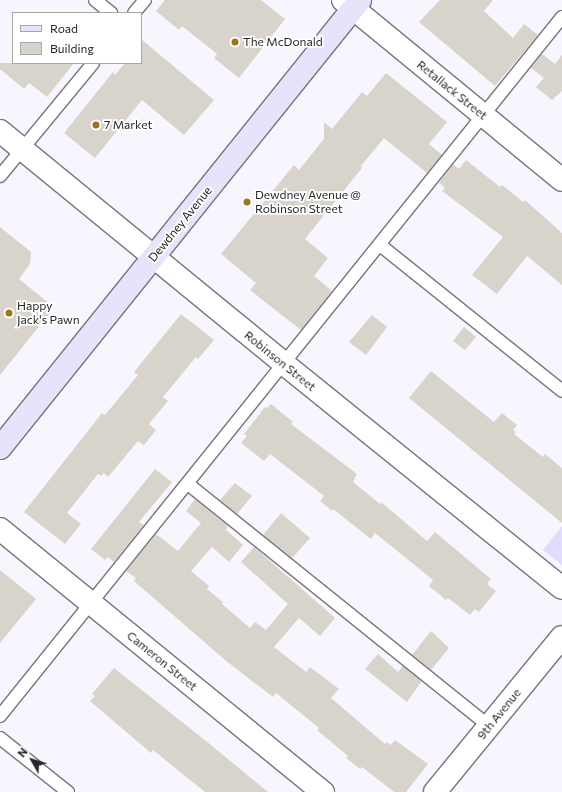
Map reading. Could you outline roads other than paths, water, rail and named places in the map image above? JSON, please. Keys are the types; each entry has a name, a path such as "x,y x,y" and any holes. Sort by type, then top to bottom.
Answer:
{"main road":[{"name":"Dewdney Avenue","path":"0,448 153,257 352,3"}],"street":[{"name":"Retallack Street","path":"352,3 483,115 562,180"},
{"name":"Robinson Street","path":"0,131 283,363 562,588"},
{"name":"Cameron Street","path":"0,529 323,792"},
{"name":"9th Avenue","path":"435,792 562,637"}],"lane":[{"path":"95,0 110,12"},
{"path":"135,12 145,0"},
{"path":"0,716 90,602 188,484 283,363 380,245 562,17"},
{"path":"0,176 92,64"},
{"path":"380,245 562,391"},
{"path":"188,484 489,726"},
{"path":"0,738 68,792"}],"place":[{"name":"The McDonald","path":"235,42"},
{"name":"7 Market","path":"96,125"},
{"name":"Dewdney Avenue @ Robinson Street","path":"247,202"},
{"name":"Happy Jack's Pawn","path":"9,313"}]}
